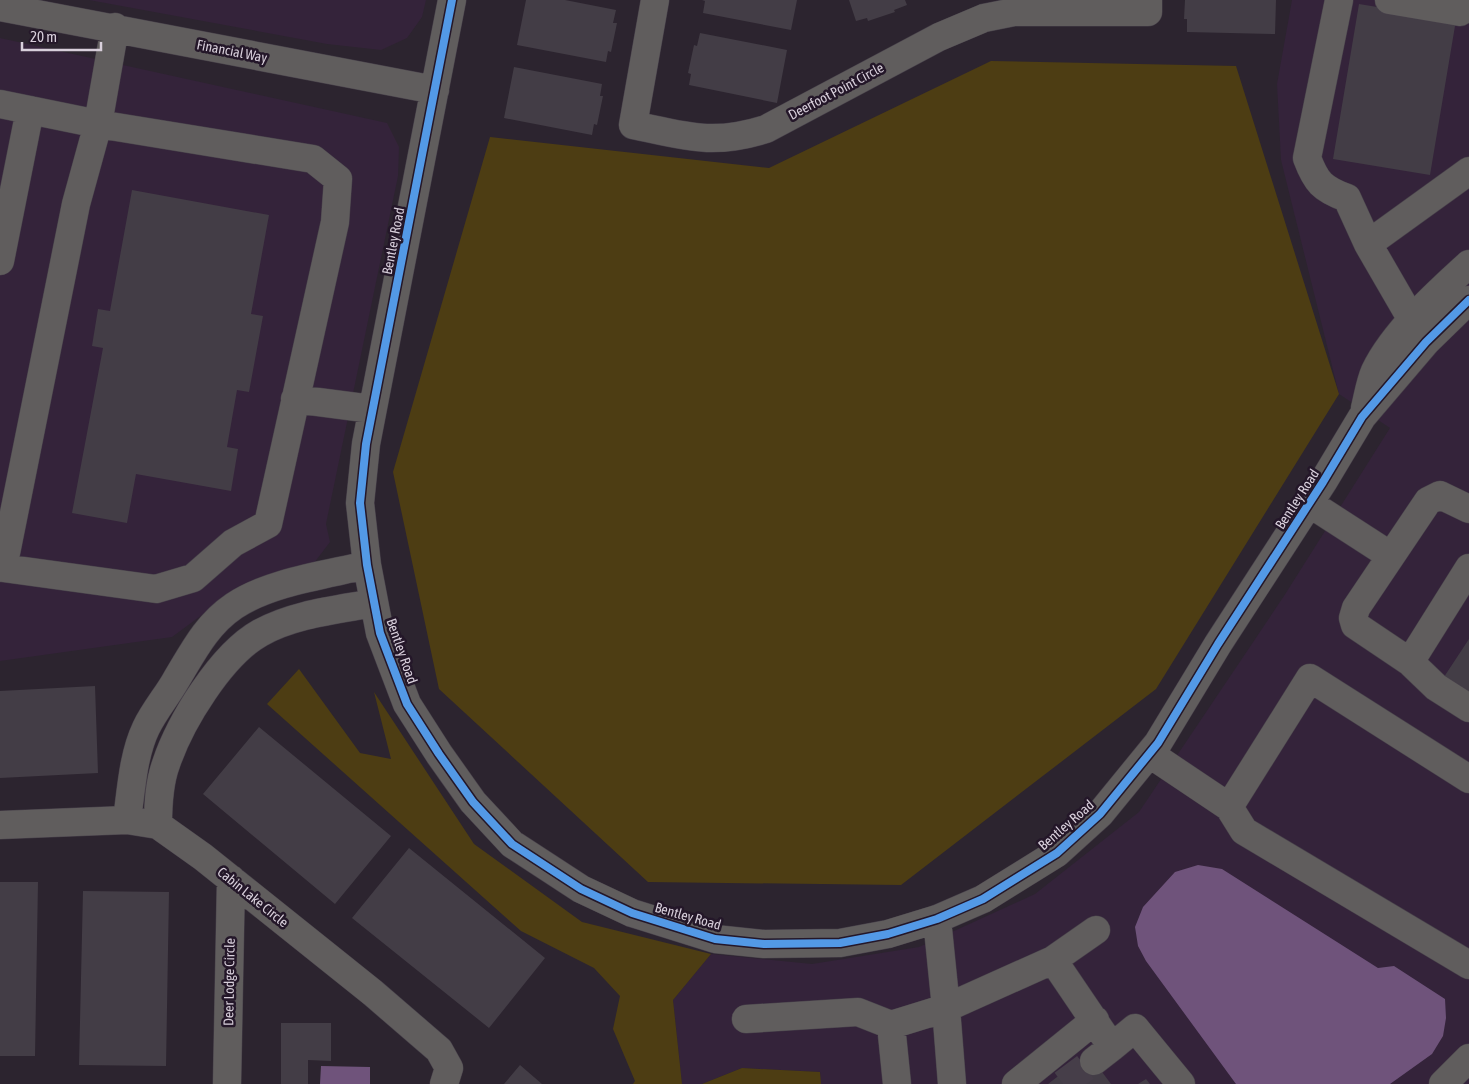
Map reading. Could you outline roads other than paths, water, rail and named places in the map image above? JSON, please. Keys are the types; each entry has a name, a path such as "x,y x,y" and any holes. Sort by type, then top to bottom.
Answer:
{"street":[{"name":"Bentley Road","path":"452,0 372,409 360,503 367,565 380,633 408,704 438,754 473,802 512,844 581,889 632,913 715,939 764,944 840,943 888,934 937,919 983,899 1057,852 1100,814 1158,743 1362,416 1426,342 1469,300"},
{"name":"Deerfoot Point Circle","path":"655,0 633,125 711,140 739,137 766,128 939,36 984,18 1014,12 1148,12 1148,0"},
{"path":"1339,0 1308,158 1314,177 1328,192 1346,198 1368,244 1412,320"},
{"path":"1389,0 1460,12 1469,5"},
{"name":"Financial Way","path":"0,7 57,9 115,28 435,90"},
{"path":"0,104 98,124 313,159 338,179 335,222 268,524 232,543 193,578 156,589 3,568 76,204 98,124 115,28"},
{"path":"0,260 30,110"},
{"path":"1368,244 1469,171"},
{"name":"Bentley Road","path":"1362,416 1375,371 1390,348 1434,295 1469,264"},
{"path":"296,399 372,409"},
{"path":"1469,510 1445,496 1436,496 1428,501 1356,608 1353,618 1354,625 1410,662 1436,687 1469,708"},
{"path":"1309,503 1391,556"},
{"path":"127,820 134,772 146,728 198,641 214,623 233,606 255,595 279,587 367,565"},
{"path":"1410,662 1469,568"},
{"path":"158,824 162,779 177,738 197,702 241,645 261,632 312,614 374,603"},
{"path":"1228,807 1310,678 1469,779"},
{"path":"1150,754 1228,807 1244,831 1469,965"},
{"name":"Cabin Lake Circle","path":"0,825 127,820 158,824 231,879 373,993 439,1050 449,1068 444,1084"},
{"name":"Deer Lodge Circle","path":"227,1084 231,879"},
{"path":"937,919 952,1084"},
{"path":"746,1019 858,1012 891,1025 946,1008 1053,960 1096,930"},
{"path":"1053,960 1095,1020 1103,1054 1135,1028 1181,1084"},
{"path":"1016,1084 1095,1020"},
{"path":"891,1025 897,1084"},
{"path":"1443,1084 1469,1058"}],"tunnel":[{"path":"1063,1084 1094,1061"}]}
